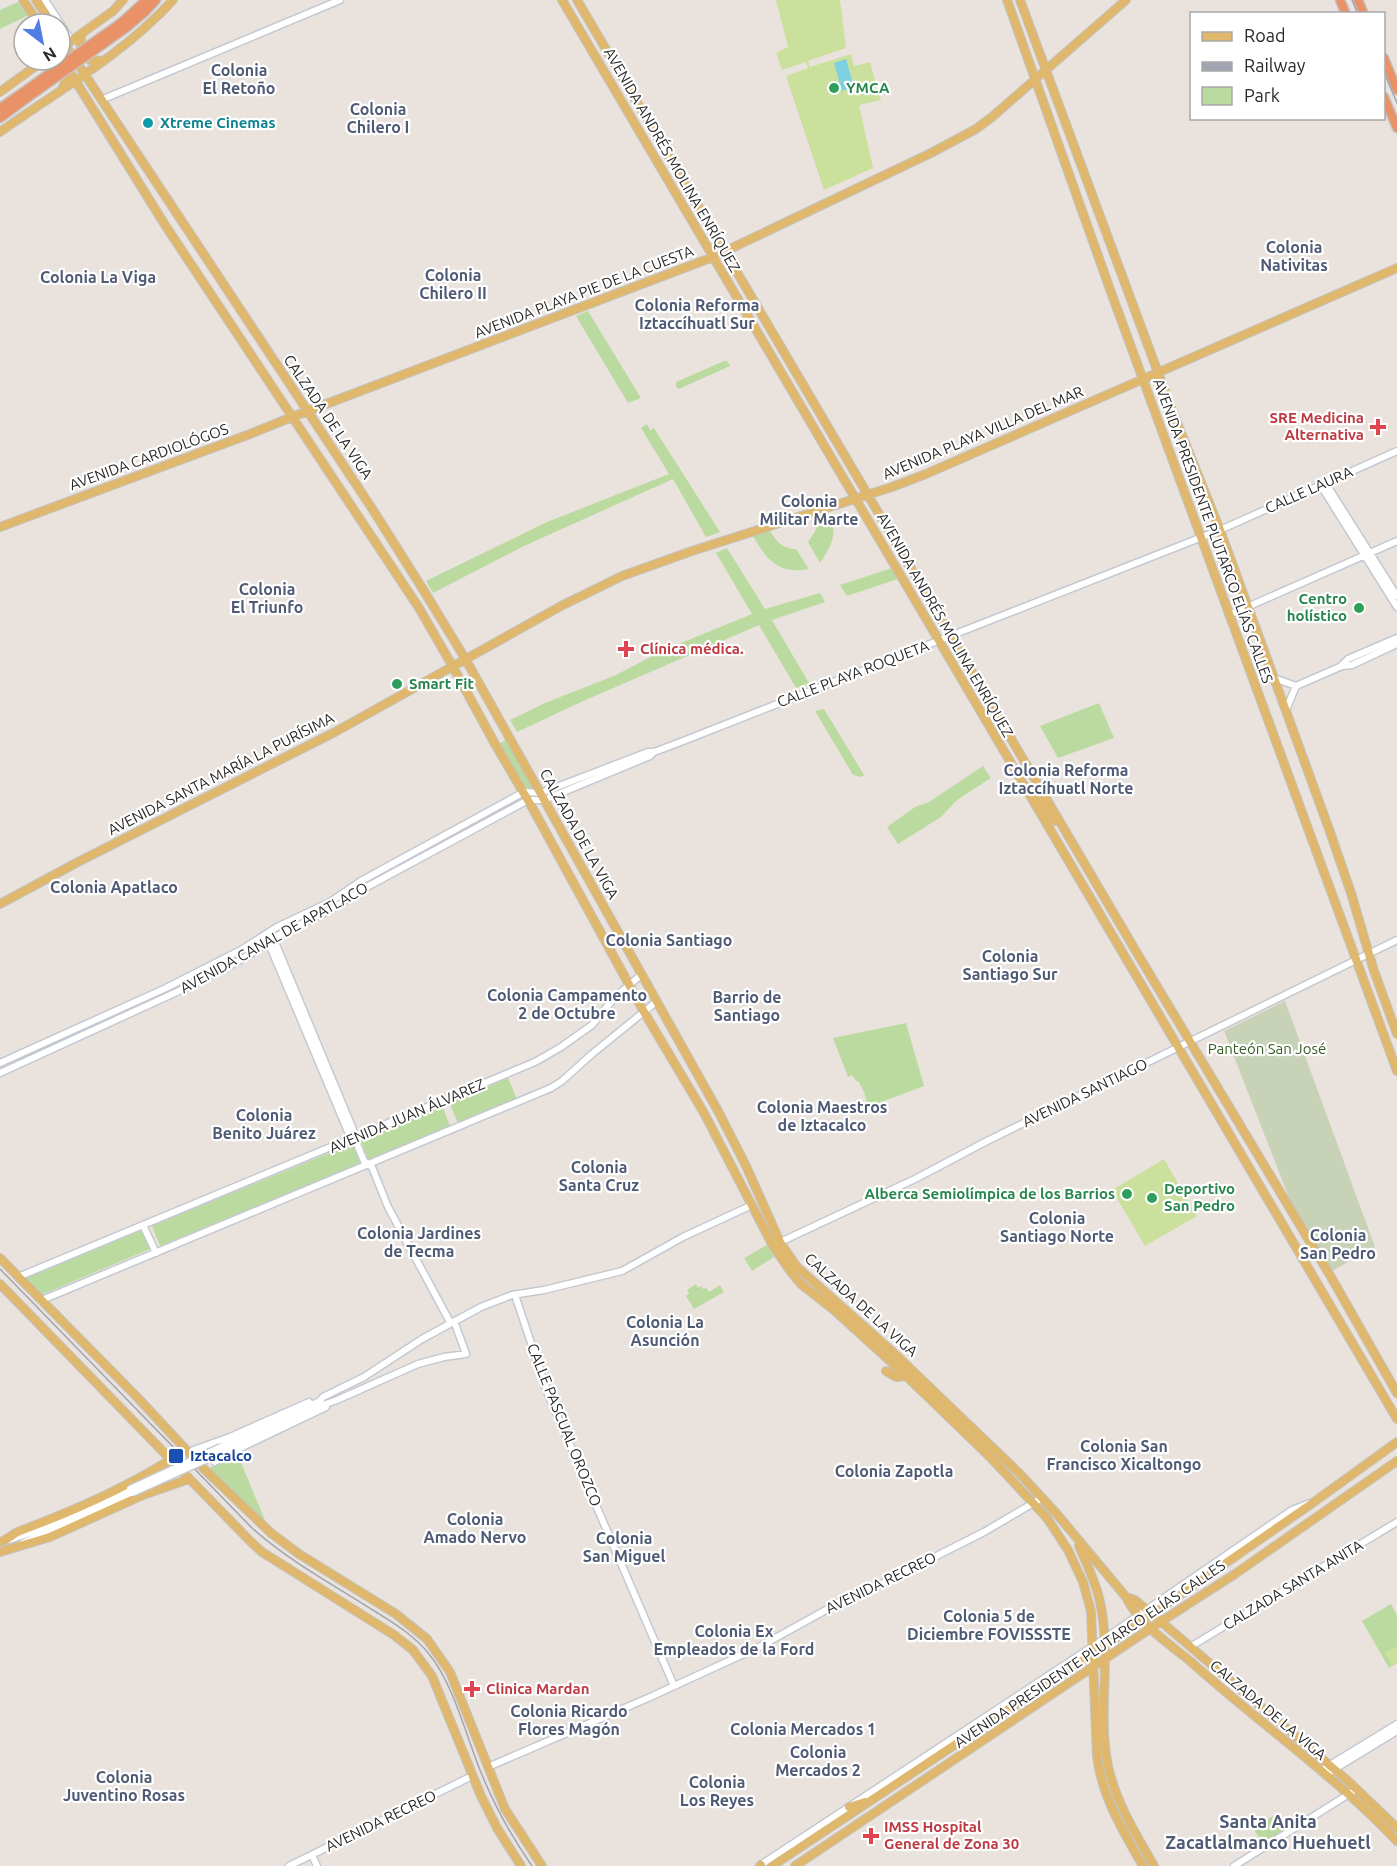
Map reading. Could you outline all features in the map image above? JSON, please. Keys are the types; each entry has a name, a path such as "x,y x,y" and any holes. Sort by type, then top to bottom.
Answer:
{"highway":[{"path":"124,25 146,0"},
{"path":"0,118 28,93 156,0"},
{"path":"1385,63 1397,90"},
{"path":"0,108 28,93"},
{"path":"1385,101 1397,128"}],"main road":[{"path":"72,40 113,11 123,0"},
{"path":"0,132 104,61 152,23 173,0"},
{"name":"AVENIDA ANDRÉS MOLINA ENRÍQUEZ","path":"562,0 1397,1419"},
{"name":"AVENIDA ANDRÉS MOLINA ENRÍQUEZ","path":"577,0 1331,1277 1397,1393"},
{"name":"AVENIDA PRESIDENTE PLUTARCO ELÍAS CALLES","path":"1006,0 1397,1071"},
{"name":"AVENIDA PRESIDENTE PLUTARCO ELÍAS CALLES","path":"1020,0 1094,204 1128,287 1274,678 1329,829 1374,971 1397,1034"},
{"name":"AVENIDA PLAYA PIE DE LA CUESTA","path":"307,411 713,257 968,134 1005,107 1126,0"},
{"path":"82,33 80,44 90,60 104,61"},
{"name":"CALZADA DE LA VIGA","path":"72,55 391,538 466,660 715,1106 746,1166 777,1244 791,1272 801,1284 836,1307 946,1401 1042,1498 1151,1628 1348,1794 1397,1841"},
{"path":"0,92 27,72"},
{"path":"60,90 66,78 62,72"},
{"name":"CALZADA DE LA VIGA","path":"70,72 165,225 419,608 526,796 644,1012 704,1113 752,1205 777,1244"},
{"name":"AVENIDA PLAYA VILLA DEL MAR","path":"453,667 561,606 622,576 926,474 1397,268"},
{"name":"AVENIDA CARDIOLÓGOS","path":"0,527 307,411"},
{"path":"378,546 391,538"},
{"name":"AVENIDA SANTA MARÍA LA PURÍSIMA","path":"0,904 335,732 453,667"},
{"path":"495,744 509,736"},
{"path":"1014,771 1073,843"},
{"path":"704,1113 715,1106"},
{"path":"0,1258 188,1452 271,1533 299,1554 396,1614 427,1640 450,1672 506,1809 542,1866"},
{"path":"0,1284 262,1552 413,1650 432,1676 472,1776 498,1828 521,1866"},
{"name":"CALZADA DE LA VIGA","path":"836,1307 1034,1503 1060,1537 1077,1567 1091,1611 1098,1764 1106,1794 1118,1822 1143,1866"},
{"path":"886,1371 896,1377 906,1376"},
{"name":"AVENIDA PRESIDENTE PLUTARCO ELÍAS CALLES","path":"772,1866 875,1799 1140,1617 1314,1502 1397,1442"},
{"path":"4,1541 18,1532 40,1525 134,1480 170,1460"},
{"name":"AVENIDA PRESIDENTE PLUTARCO ELÍAS CALLES","path":"795,1866 1266,1553 1397,1461"},
{"path":"0,1552 50,1537 143,1495 189,1479"},
{"path":"134,1480 143,1495"},
{"path":"1075,1536 1100,1602 1104,1642 1107,1755 1115,1789 1128,1819 1154,1866"},
{"name":"CALZADA DE LA VIGA","path":"1126,1597 1135,1600 1149,1611 1332,1767 1397,1828"},
{"path":"1096,1731 1106,1730"},
{"path":"849,1807 875,1799"}],"street":[{"path":"101,100 340,0"},
{"name":"CALLE LAURA","path":"1220,530 1397,451"},
{"path":"1322,483 1328,486 1393,594 1397,607"},
{"name":"CALLE PLAYA ROQUETA","path":"543,796 648,752 654,752 1220,530"},
{"path":"1230,615 1397,541"},
{"path":"1342,666 1348,659 1397,638"},
{"path":"1285,711 1296,686 1342,666 1352,665 1397,644"},
{"path":"1274,678 1296,686"},
{"path":"526,796 543,796"},
{"name":"AVENIDA CANAL DE APATLACO","path":"0,1073 179,991 252,953 277,927 330,902 361,881 526,796"},
{"path":"4,1541 49,1527 395,1374 435,1359 466,1354 452,1321 388,1207 372,1167 364,1161 354,1137 349,1134 269,937"},
{"name":"AVENIDA CANAL DE APATLACO","path":"0,1063 166,988 269,937"},
{"name":"AVENIDA SANTIAGO","path":"777,1244 915,1179 987,1141 1397,940"},
{"name":"AVENIDA JUAN ÁLVAREZ","path":"18,1277 541,1059 592,1025 615,998 641,975"},
{"name":"AVENIDA JUAN ÁLVAREZ","path":"42,1300 559,1084 591,1054 656,1002"},
{"path":"188,1452 230,1437 364,1377 452,1321 481,1307 515,1295 622,1271 683,1237 752,1205"},
{"path":"143,1225 156,1253"},
{"path":"533,1291 541,1286"},
{"name":"CALLE PASCUAL OROZCO","path":"515,1295 548,1394 674,1686"},
{"path":"394,1358 398,1368 395,1374"},
{"path":"241,1441 320,1401 323,1397"},
{"path":"215,1462 337,1400"},
{"path":"20,1546 26,1540 56,1529 131,1491"},
{"name":"AVENIDA RECREO","path":"488,1767 759,1647 853,1595 881,1584 984,1532 1042,1498"},
{"name":"CALZADA SANTA ANITA","path":"1190,1647 1397,1522"},
{"name":"AVENIDA PRESIDENTE PLUTARCO ELÍAS CALLES","path":"760,1866 1093,1649"},
{"path":"1332,1767 1397,1724"},
{"path":"1322,1773 1397,1731"},
{"name":"AVENIDA RECREO","path":"289,1866 472,1776"},
{"path":"1234,1866 1357,1789"},
{"path":"312,1855 317,1866"}],"green space":[{"name":"YMCA","path":"776,0 840,0 846,48 808,61 810,67 851,54 854,66 870,62 881,100 859,105 873,168 824,190 786,76 808,68 806,62 782,70 776,53 788,47"},
{"path":"18,2 26,12 12,12 12,23 0,29 0,10"},
{"path":"588,311 641,398 628,403 576,316"},
{"path":"727,361 730,366 679,389 676,387 676,382"},
{"path":"647,424 650,430 654,428 720,532 706,537 673,479 524,546 433,593 426,581 547,522 669,474 641,428"},
{"path":"828,512 833,526 833,538 820,563 808,542 816,530 812,517"},
{"path":"770,531 781,544 787,548 796,549 809,569 782,568 769,559 753,536"},
{"path":"727,548 765,609 820,593 825,602 772,620 809,683 796,688 759,625 517,732 510,720 545,703 616,675 664,650 752,614 716,553"},
{"path":"892,568 898,579 847,596 840,585"},
{"path":"1099,703 1114,738 1058,758 1040,726"},
{"path":"824,709 864,775 862,777 853,775 815,711"},
{"path":"509,738 536,788 524,791 497,745"},
{"path":"983,766 991,778 957,800 941,817 898,844 887,827 915,807 929,802"},
{"name":"Panteón San José","path":"1285,1001 1375,1247 1330,1272 1295,1213 1224,1031"},
{"path":"906,1023 924,1086 868,1107 858,1081 852,1075 848,1077 833,1038"},
{"path":"508,1078 517,1099 458,1123 449,1102"},
{"path":"442,1105 450,1126 368,1160 360,1138"},
{"path":"353,1143 362,1163 160,1246 152,1226"},
{"name":"Deportivo San Pedro","path":"1164,1159 1197,1216 1145,1246 1112,1190"},
{"path":"139,1231 144,1233 150,1243 150,1249 41,1295 25,1278"},
{"path":"767,1245 774,1257 752,1271 744,1258"},
{"path":"696,1284 698,1288 701,1286 709,1292 720,1285 724,1292 694,1309 686,1296 689,1293 687,1290"},
{"path":"237,1453 269,1530 206,1470"},
{"path":"1391,1604 1397,1615 1397,1663 1389,1668 1362,1621"},
{"path":"1397,1646 1397,1663 1392,1665 1385,1653"},
{"path":"1278,1813 1288,1828 1263,1844 1253,1828"}],"water":[{"path":"846,59 854,87 842,91 834,63"}],"railway":[{"path":"1352,0 1357,12"},
{"path":"1385,74 1397,103"},
{"path":"0,1269 252,1528 297,1562 397,1626 423,1648 438,1666 445,1679 497,1808 532,1866"}],"place":[{"name":"YMCA","path":"834,88"},
{"name":"Xtreme Cinemas","path":"148,123"},
{"name":"SRE Medicina Alternativa","path":"1378,427"},
{"name":"Centro holístico","path":"1359,608"},
{"name":"Clínica médica.","path":"626,649"},
{"name":"Smart Fit","path":"397,684"},
{"name":"Alberca Semiolímpica de los Barrios","path":"1127,1194"},
{"name":"Deportivo San Pedro","path":"1152,1198"},
{"name":"Iztacalco","path":"176,1456"},
{"name":"Clinica Mardan","path":"472,1689"},
{"name":"IMSS Hospital General de Zona 30","path":"871,1836"}],"district":[{"name":"Colonia El Retoño","path":"239,79"},
{"name":"Colonia Chilero I","path":"378,118"},
{"name":"Colonia Nativitas","path":"1294,256"},
{"name":"Colonia La Viga","path":"98,277"},
{"name":"Colonia Chilero II","path":"453,284"},
{"name":"Colonia Reforma Iztaccíhuatl Sur","path":"697,314"},
{"name":"Colonia Militar Marte","path":"809,510"},
{"name":"Colonia El Triunfo","path":"267,598"},
{"name":"Colonia Reforma Iztaccíhuatl Norte","path":"1066,779"},
{"name":"Colonia Apatlaco","path":"114,887"},
{"name":"Colonia Santiago","path":"669,940"},
{"name":"Colonia Santiago Sur","path":"1010,965"},
{"name":"Colonia Campamento 2 de Octubre","path":"567,1004"},
{"name":"Barrio de Santiago","path":"747,1006"},
{"name":"Colonia Maestros de Iztacalco","path":"822,1116"},
{"name":"Colonia Benito Juárez","path":"264,1124"},
{"name":"Colonia Santa Cruz","path":"599,1176"},
{"name":"Colonia Santiago Norte","path":"1057,1227"},
{"name":"Colonia Jardines de Tecma","path":"419,1242"},
{"name":"Colonia San Pedro","path":"1338,1244"},
{"name":"Colonia La Asunción","path":"665,1331"},
{"name":"Colonia San Francisco Xicaltongo","path":"1124,1455"},
{"name":"Colonia Zapotla","path":"894,1471"},
{"name":"Colonia Amado Nervo","path":"475,1528"},
{"name":"Colonia San Miguel","path":"624,1547"},
{"name":"Colonia 5 de Diciembre FOVISSSTE","path":"989,1625"},
{"name":"Colonia Ex Empleados de la Ford","path":"734,1640"},
{"name":"Colonia Ricardo Flores Magón","path":"569,1720"},
{"name":"Colonia Mercados 1","path":"803,1729"},
{"name":"Colonia Mercados 2","path":"818,1761"},
{"name":"Colonia Juventino Rosas","path":"124,1786"},
{"name":"Colonia Los Reyes","path":"717,1791"},
{"name":"Santa Anita Zacatlalmanco Huehuetl","path":"1268,1832"}]}
